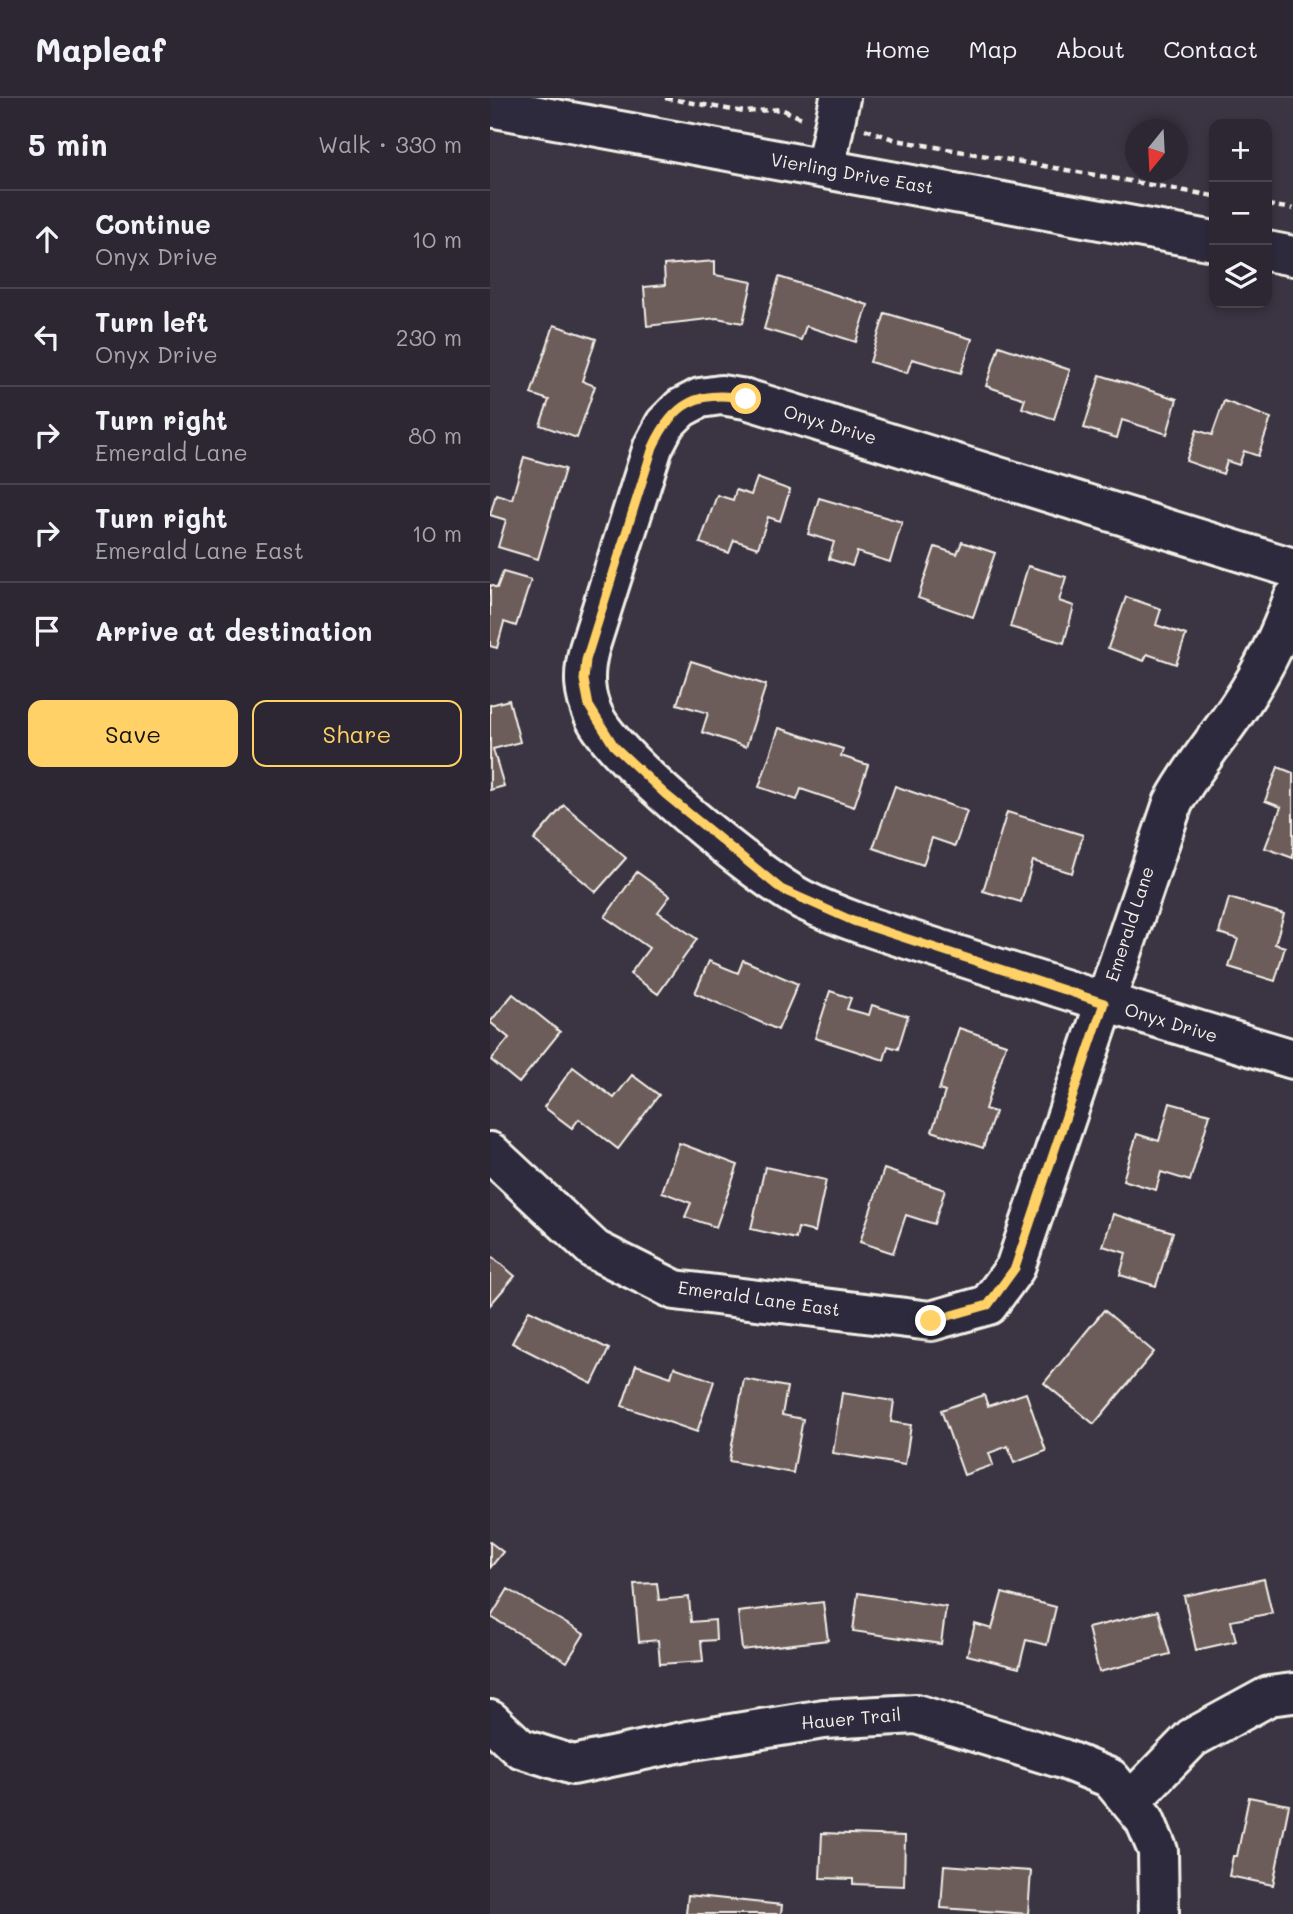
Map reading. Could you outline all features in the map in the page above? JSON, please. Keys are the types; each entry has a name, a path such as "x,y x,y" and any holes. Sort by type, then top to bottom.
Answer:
{"street":[{"name":"Vierling Drive East","path":"490,107 1209,240"},
{"path":"825,169 837,111"},
{"path":"1272,252 1293,256"},
{"name":"Onyx Drive","path":"1293,568 734,397 708,396 689,402 665,424 653,447 586,660 584,680 589,706 614,746 665,794 793,895 853,921 1104,1003 1293,1059"},
{"name":"Emerald Lane","path":"988,1305 1015,1268 1160,832 1187,778 1255,681 1284,624 1293,599"},
{"name":"Emerald Lane East","path":"490,1152 595,1250 675,1290 931,1321 988,1305"},
{"path":"1130,1802 1192,1738 1269,1696 1293,1693"},
{"name":"Hauer Trail","path":"490,1720 520,1748 573,1765 687,1741 824,1719 916,1714 1063,1759 1110,1778 1145,1820 1158,1851 1159,1914"}],"path":[{"path":"665,98 744,112 781,109 807,121 837,111 863,129 896,140 1209,195"},
{"path":"1272,206 1293,209"}],"building":[{"path":"715,261 715,275 752,282 743,323 717,318 647,326 644,287 665,285 664,265"},
{"path":"779,277 868,305 856,342 806,326 801,340 764,329"},
{"path":"885,313 972,339 961,373 912,359 907,373 870,362"},
{"path":"554,325 596,339 582,381 595,386 577,438 540,425 549,400 531,394"},
{"path":"999,346 1070,370 1054,419 1022,408 1025,399 986,386"},
{"path":"1100,375 1177,399 1167,434 1122,420 1117,438 1084,428"},
{"path":"1224,401 1271,418 1258,456 1244,451 1239,465 1227,461 1223,474 1186,461 1197,430 1212,435"},
{"path":"524,457 565,469 538,559 498,547 506,520 490,515 496,494 512,499"},
{"path":"757,478 790,490 780,521 768,517 758,548 734,540 729,553 700,543 717,495 733,500 736,490 751,495"},
{"path":"819,498 902,522 890,562 857,552 852,566 829,559 834,542 808,534"},
{"path":"962,542 995,553 973,617 918,598 935,547 957,554"},
{"path":"1028,566 1066,577 1059,601 1074,606 1064,643 1010,627"},
{"path":"503,572 531,580 516,626 504,622 497,648 490,646 490,585 497,588"},
{"path":"1126,597 1161,609 1156,625 1186,635 1176,664 1147,654 1144,661 1108,648"},
{"path":"691,661 766,685 746,747 702,732 708,713 677,704"},
{"path":"509,700 520,742 493,749 504,786 490,790 490,705"},
{"path":"779,728 843,749 841,756 868,765 854,807 801,789 797,800 759,787"},
{"path":"1278,767 1293,773 1293,858 1265,848 1281,807 1265,801"},
{"path":"895,786 967,811 955,846 932,838 923,865 873,848"},
{"path":"564,805 626,858 596,892 534,840"},
{"path":"1007,812 1083,835 1072,873 1033,861 1021,902 983,891"},
{"path":"637,872 670,896 658,912 697,939 658,994 630,974 649,948 605,917"},
{"path":"1229,898 1284,914 1275,944 1285,947 1275,981 1229,967 1238,939 1219,933"},
{"path":"743,960 798,984 778,1030 695,993 709,961 738,973"},
{"path":"830,991 851,998 847,1009 869,1015 872,1005 908,1016 898,1049 888,1046 884,1060 815,1038"},
{"path":"513,994 560,1032 519,1083 491,1060 509,1038 490,1022"},
{"path":"959,1028 1006,1044 985,1109 995,1112 983,1148 932,1131 945,1092 939,1090"},
{"path":"573,1067 614,1098 632,1075 659,1095 618,1149 579,1119 572,1128 544,1107"},
{"path":"1170,1103 1210,1114 1190,1181 1161,1172 1156,1190 1123,1180 1137,1134 1159,1141"},
{"path":"679,1143 738,1165 716,1227 685,1217 691,1203 662,1192"},
{"path":"765,1167 826,1180 815,1232 798,1228 796,1239 751,1229"},
{"path":"884,1169 945,1190 934,1224 906,1215 893,1253 860,1242"},
{"path":"1113,1214 1173,1232 1156,1286 1120,1275 1126,1253 1103,1246"},
{"path":"490,1255 515,1276 490,1305"},
{"path":"529,1310 609,1349 592,1384 512,1343"},
{"path":"1104,1310 1154,1352 1094,1424 1044,1383"},
{"path":"636,1365 671,1377 674,1367 714,1381 697,1432 622,1406"},
{"path":"744,1379 787,1387 782,1415 803,1419 793,1473 729,1461"},
{"path":"842,1393 894,1401 891,1422 911,1425 905,1465 833,1453"},
{"path":"1026,1393 1046,1451 1014,1463 1008,1446 989,1453 993,1465 964,1475 941,1410 984,1395 988,1406"},
{"path":"490,1542 503,1552 490,1568"},
{"path":"1264,1579 1272,1613 1231,1621 1236,1641 1196,1650 1184,1596"},
{"path":"657,1583 659,1600 689,1597 691,1622 715,1620 716,1640 701,1641 703,1661 660,1664 658,1640 639,1642 634,1584"},
{"path":"508,1589 584,1634 567,1662 491,1617"},
{"path":"858,1593 946,1607 941,1644 853,1631"},
{"path":"1002,1593 1056,1607 1047,1645 1026,1640 1019,1668 967,1655 975,1624 992,1629"},
{"path":"823,1602 828,1640 742,1650 738,1612"},
{"path":"1158,1611 1170,1654 1099,1672 1088,1628"},
{"path":"1249,1797 1289,1805 1273,1885 1229,1876 1233,1856 1237,1856"},
{"path":"822,1833 905,1836 904,1886 853,1884 853,1879 820,1878"},
{"path":"944,1865 1031,1871 1028,1914 941,1908"},
{"path":"688,1895 782,1905 781,1914 686,1914"}],"route":[{"path":"746,399 721,395 689,402 673,414 659,434 586,660 585,692 594,718 614,746 665,794 781,889 853,921 1104,1003 1015,1268 988,1305 931,1321"}]}
